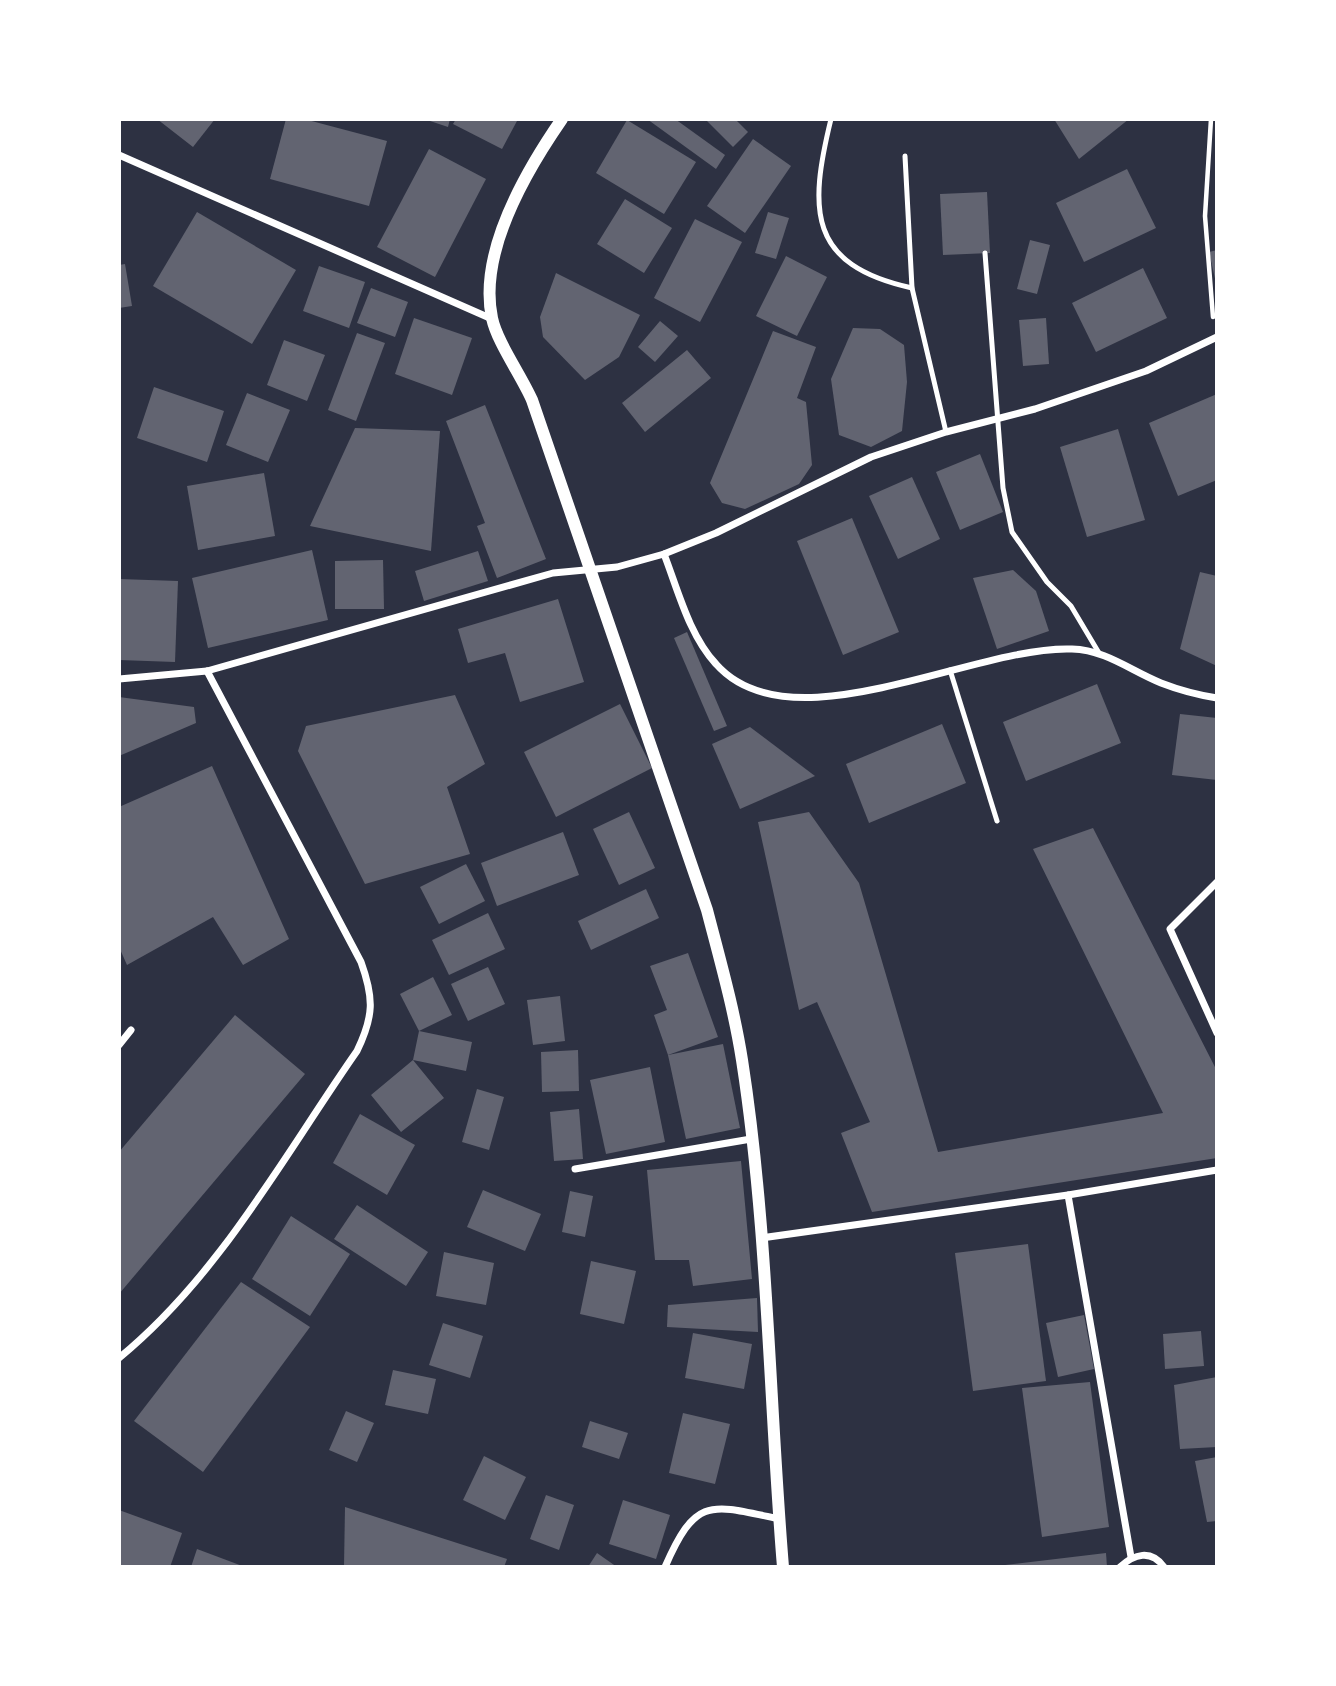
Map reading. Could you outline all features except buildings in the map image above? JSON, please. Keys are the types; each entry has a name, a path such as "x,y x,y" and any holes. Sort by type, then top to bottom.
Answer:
{"street":[{"path":"562,119 533,160 515,196 497,246 489,294 492,319 531,400 707,910 742,1059 761,1238 783,1567"},
{"path":"119,155 492,319"},
{"path":"119,679 207,671 535,578 617,567 664,554 716,533 871,457 1146,371 1216,338"},
{"path":"664,554 700,642 716,665 740,684 763,695 817,698 1033,651 1073,649 1099,653 1160,683 1217,698"},
{"path":"119,1359 154,1330 214,1263 357,1051 367,1030 372,1007 370,989 361,962 207,671"},
{"path":"1217,882 1170,929 1217,1033"},
{"path":"119,1045 131,1030"},
{"path":"575,1169 751,1139"},
{"path":"761,1238 1068,1195 1217,1170"},
{"path":"1068,1195 1130,1557"},
{"path":"665,1567 679,1536 692,1519 707,1509 726,1508 779,1519"},
{"path":"1120,1567 1130,1557 1145,1554 1158,1560 1164,1567"}],"lane":[{"path":"831,119 822,158 818,200 824,236 844,261 892,284 912,288"},
{"path":"905,156 912,288 946,432"},
{"path":"985,253 1003,488 1012,532 1047,582 1072,606 1099,653"},
{"path":"950,670 997,821"}],"path":[{"path":"1211,119 1205,216 1216,338"}]}
